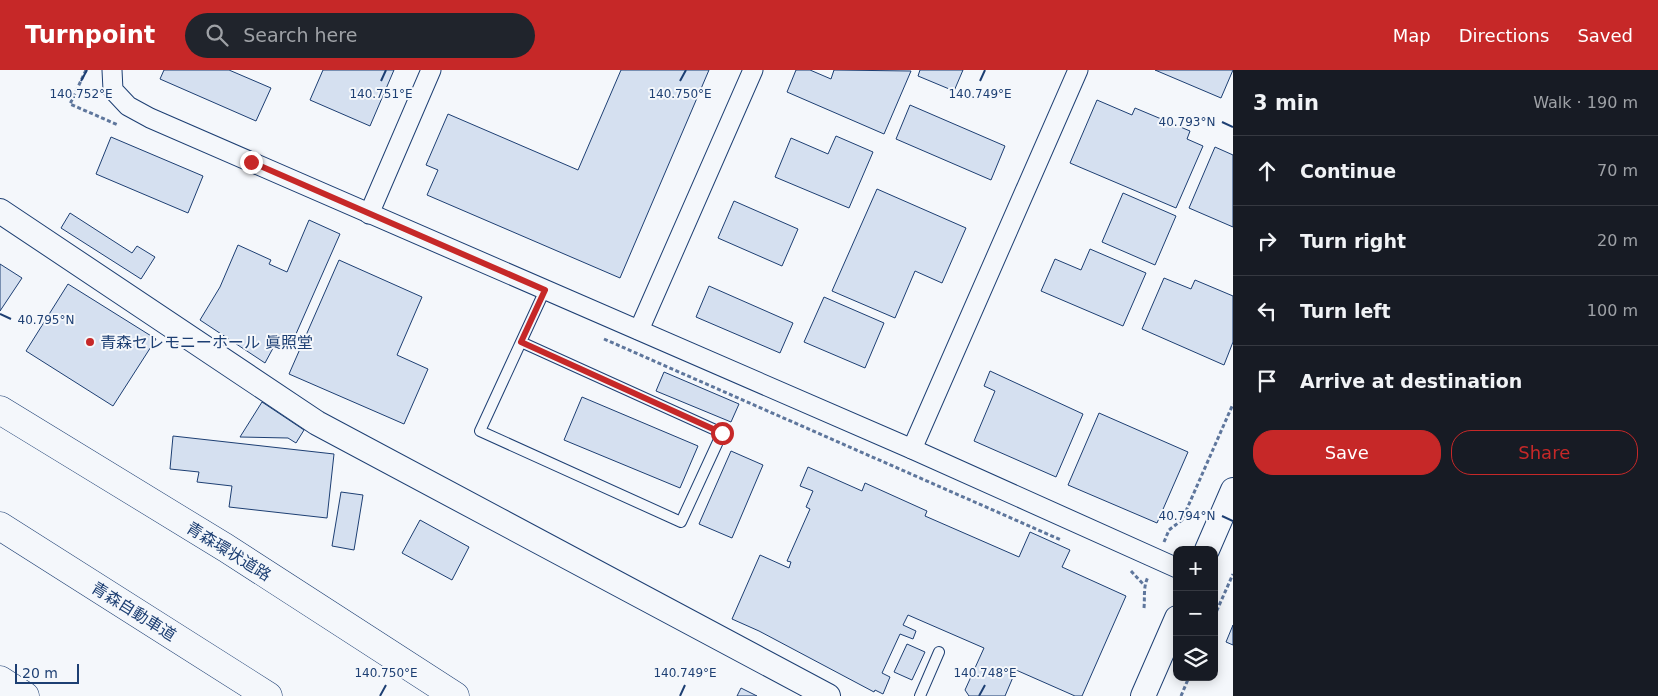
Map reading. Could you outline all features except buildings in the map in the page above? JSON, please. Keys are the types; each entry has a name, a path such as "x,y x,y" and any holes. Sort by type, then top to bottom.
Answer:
{"highway":[{"name":"青森環状道路","path":"0,410 226,548 455,696"},
{"name":"青森自動車道","path":"0,526 268,696"},
{"path":"0,680 26,696"}],"street":[{"path":"112,70 113,90 128,106 150,118 912,449 1173,566"},
{"path":"369,214 431,70"},
{"path":"639,330 753,70"},
{"path":"912,449 1078,70"},
{"path":"0,211 317,423 828,696"},
{"path":"1209,546 1233,490"},
{"path":"1143,696 1173,627"}],"lane":[{"path":"521,342 722,433 681,522 480,431 521,342 545,290"},
{"path":"920,696 939,652"}],"path":[{"path":"1144,608 1146,594 1144,585 1169,530 1182,520 1233,404"},
{"path":"1218,608 1233,574"},
{"path":"1181,696 1187,681"}],"place":[{"name":"青森セレモニーホール 眞照堂","path":"90,342"}],"route":[{"path":"251,162 545,290 521,342 722,433"}]}
